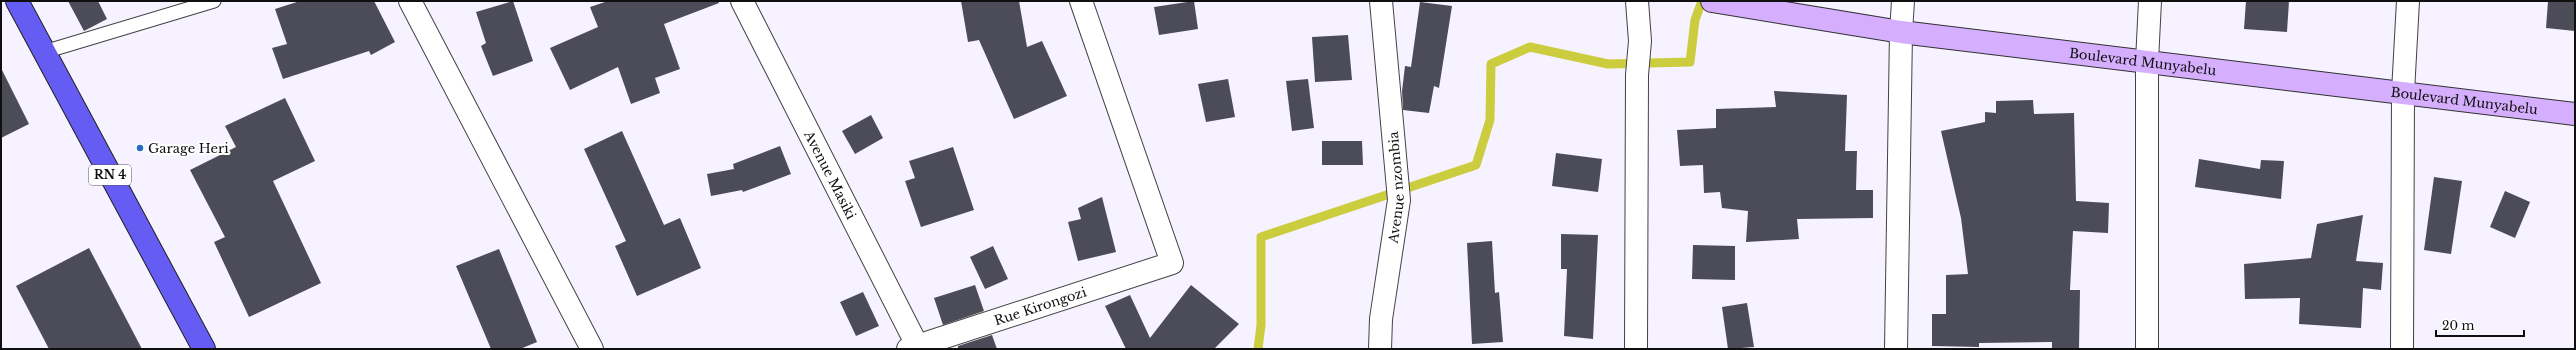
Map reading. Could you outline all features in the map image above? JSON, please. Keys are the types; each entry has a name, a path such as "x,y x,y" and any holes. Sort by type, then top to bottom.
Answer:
{"highway":[{"name":"RN 4","path":"17,1 204,349"}],"street":[{"path":"410,1 592,349"},
{"name":"Avenue Masiki","path":"742,1 914,348"},
{"name":"Rue Kirongozi","path":"914,348 1172,264 1080,1"},
{"name":"Avenue nzombia","path":"1380,349 1381,319 1399,200 1394,171 1381,1"},
{"path":"1636,349 1637,75 1640,41 1637,1"},
{"path":"1896,349 1901,32 1903,1"},
{"path":"2147,349 2147,61 2150,1"},
{"path":"2402,349 2403,92 2408,1"},
{"name":"Boulevard Munyabelu","path":"1715,2 1901,32 2575,114"}],"lane":[{"path":"44,52 214,1"}],"building":[{"path":"68,1 98,1 107,19 84,31"},
{"path":"300,1 374,1 395,42 371,55 369,51 283,79 272,48 287,44 275,9"},
{"path":"513,1 533,61 493,76 481,46 486,43 476,12"},
{"path":"608,1 718,1 719,3 664,24 680,69 655,78 660,93 631,104 618,67 570,90 550,48 598,27 590,7"},
{"path":"961,1 1019,1 1027,47 1042,41 1067,96 1014,119 979,40 968,42"},
{"path":"1194,1 1198,29 1159,35 1154,7"},
{"path":"2246,1 2289,1 2287,32 2244,29"},
{"path":"2548,1 2575,1 2575,31 2546,28"},
{"path":"1420,2 1452,6 1439,88 1434,86 1429,113 1403,110 1402,91 1405,66 1411,67"},
{"path":"1348,35 1352,80 1315,82 1312,37"},
{"path":"1,68 29,124 1,138"},
{"path":"1228,79 1235,117 1206,122 1198,84"},
{"path":"1308,79 1314,128 1292,131 1286,81"},
{"path":"1774,91 1847,95 1845,151 1857,151 1856,190 1873,190 1873,218 1797,219 1799,239 1746,242 1748,211 1722,208 1720,192 1704,193 1703,165 1680,166 1677,130 1716,128 1716,109 1776,107"},
{"path":"285,98 315,161 273,181 321,283 249,317 214,242 225,237 190,170 236,147 225,126"},
{"path":"2033,100 2034,114 2074,113 2076,201 2109,203 2108,233 2073,231 2070,290 2080,290 2079,349 2052,349 2052,342 1979,343 1979,347 1932,346 1932,314 1946,314 1946,275 1968,274 1961,218 1941,131 1985,122 1985,112 1996,113 1996,101"},
{"path":"871,115 883,138 855,154 842,131"},
{"path":"622,131 664,225 680,218 701,268 637,296 615,246 626,241 584,149"},
{"path":"1322,141 1362,141 1363,165 1322,165"},
{"path":"780,146 791,174 743,192 742,190 711,196 707,174 734,169 733,164"},
{"path":"953,147 974,210 921,227 905,181 915,178 909,161"},
{"path":"1556,153 1602,159 1598,192 1552,186"},
{"path":"2199,159 2260,169 2261,160 2284,161 2281,199 2195,187"},
{"path":"2434,177 2462,181 2451,254 2424,250"},
{"path":"2505,191 2530,202 2515,238 2490,227"},
{"path":"1102,197 1116,252 1078,261 1068,222 1081,219 1078,208"},
{"path":"2363,215 2356,261 2383,263 2381,290 2363,288 2361,328 2299,324 2300,298 2245,299 2244,264 2311,258 2317,224"},
{"path":"1561,234 1598,235 1593,339 1564,336 1567,269 1561,269"},
{"path":"1492,241 1495,293 1499,292 1503,342 1472,344 1467,243"},
{"path":"1693,245 1735,246 1735,280 1692,279"},
{"path":"993,246 1008,279 985,289 970,257"},
{"path":"89,248 142,349 49,349 16,286"},
{"path":"499,249 537,342 520,349 491,349 456,266"},
{"path":"975,285 984,311 943,325 934,298"},
{"path":"1191,285 1239,324 1214,349 1126,349 1105,306 1130,295 1150,338"},
{"path":"863,292 879,326 856,336 840,302"},
{"path":"1747,303 1754,347 1728,349 1722,307"},
{"path":"992,335 997,349 958,349 958,346"}],"waterway":[{"path":"1258,349 1261,325 1261,237 1476,165 1490,120 1491,64 1530,47 1608,64 1690,62 1695,20 1702,1"}],"place":[{"name":"Garage Heri","path":"140,148"}]}
